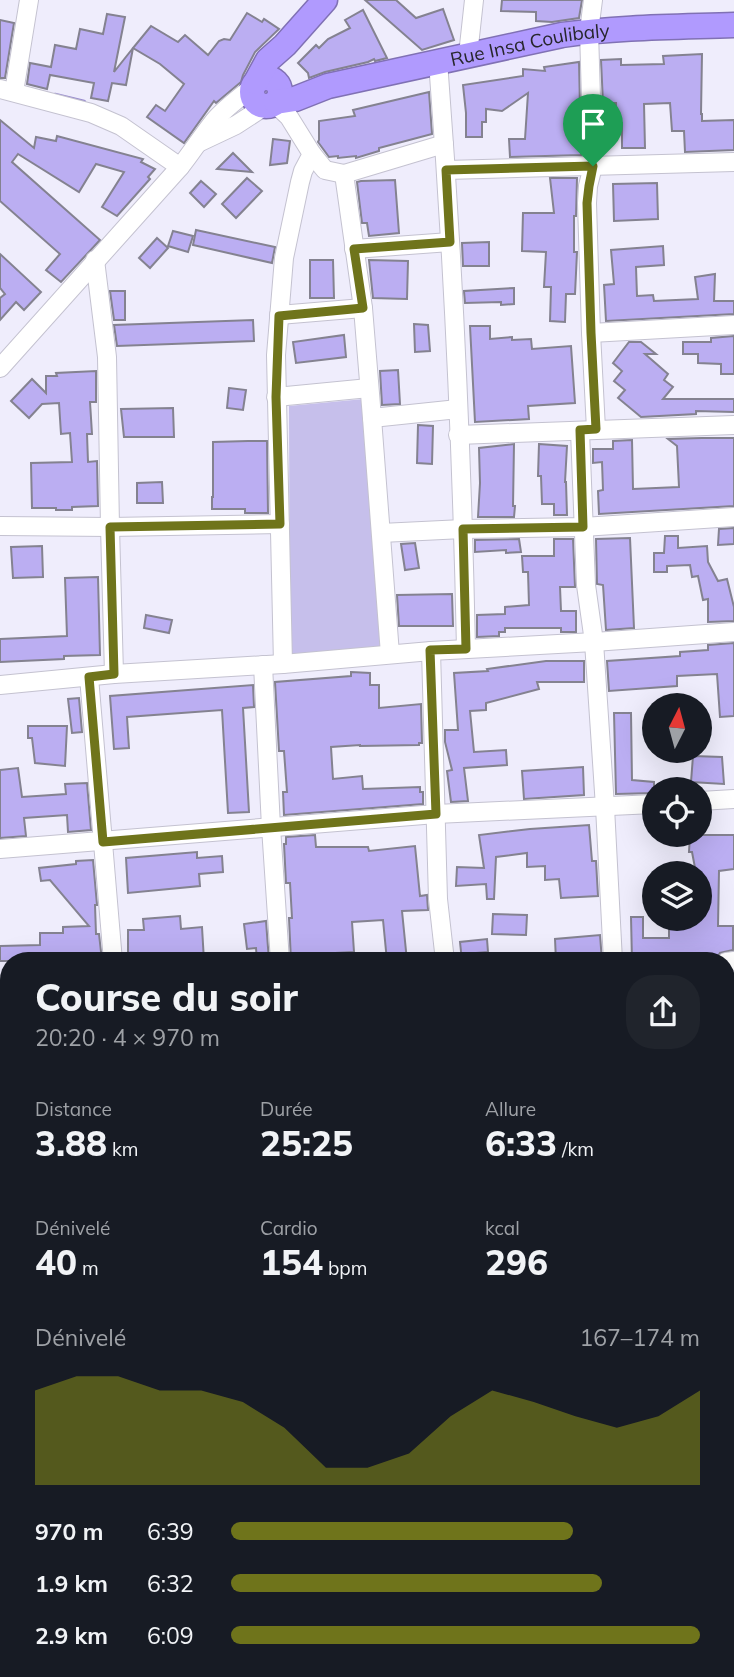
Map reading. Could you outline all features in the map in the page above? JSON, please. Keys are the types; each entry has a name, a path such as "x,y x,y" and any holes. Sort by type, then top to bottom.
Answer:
{"highway":[{"path":"268,93 285,45 324,0"},
{"name":"Rue Insa Coulibaly","path":"268,93 311,94 328,86 438,61 589,31 734,24"}],"street":[{"path":"29,0 7,90 91,113 121,126 180,167"},
{"path":"468,55 474,0"},
{"path":"593,0 589,31 593,166 587,203 591,333 583,527 586,585 594,642 612,952"},
{"path":"438,61 450,242 466,649"},
{"path":"3,360 180,167 225,110 268,93 289,117 325,170 344,174 444,144"},
{"path":"283,664 276,397 279,316 284,258 294,204 303,171 312,154"},
{"path":"446,170 734,162"},
{"path":"344,174 363,308 390,654"},
{"path":"354,249 450,242"},
{"path":"95,260 107,357 114,674"},
{"path":"279,316 363,308"},
{"path":"591,333 734,325"},
{"path":"276,397 369,388"},
{"path":"372,418 458,410"},
{"path":"458,435 734,425"},
{"path":"381,533 583,527 734,517"},
{"path":"0,526 280,524"},
{"path":"0,685 430,650 734,632"},
{"path":"430,650 438,899 443,952"},
{"path":"263,665 279,952"},
{"path":"89,677 112,952"},
{"path":"712,800 734,799"},
{"path":"0,849 436,814 642,805"}],"shaded area":[{"path":"364,399 381,653 290,661 289,406"}],"building":[{"path":"365,0 396,0 416,18 443,9 454,40 422,50"},
{"path":"502,0 582,0 579,18 552,22 536,21 536,12 501,11"},
{"path":"363,10 387,58 374,59 309,78 308,73 298,63 316,45 319,48 328,39 350,28 345,20"},
{"path":"247,13 262,22 264,19 279,29 255,52 241,82 216,103 214,101 184,143 147,117 156,105 165,111 184,84 160,64 133,48 151,26 178,42 185,35 208,55 219,41 230,40"},
{"path":"107,14 125,17 114,72 133,48 126,85 112,83 108,101 91,98 94,83 50,75 47,89 27,84 30,63 51,67 55,45 76,49 80,29 103,34"},
{"path":"0,20 14,23 5,78 0,78"},
{"path":"702,54 702,121 734,120 734,150 685,152 684,131 672,131 670,103 644,104 645,148 622,148 622,123 616,123 616,103 603,103 601,60 621,59 621,65 664,64 663,56"},
{"path":"579,62 581,155 510,157 509,139 525,139 528,93 502,111 486,109 486,122 482,122 482,137 466,137 463,85 523,76 523,69 545,71 544,67"},
{"path":"429,92 432,134 379,148 379,151 356,158 329,157 318,142 319,121 355,116 353,110"},
{"path":"0,120 34,148 36,137 56,141 57,136 143,159 141,162 155,169 148,177 150,179 117,216 102,207 124,172 96,164 79,192 18,154 12,162 100,240 61,282 46,270 60,254 0,201"},
{"path":"273,139 290,141 287,163 270,165"},
{"path":"233,153 252,172 217,169"},
{"path":"247,178 262,191 236,218 222,204"},
{"path":"550,178 577,178 574,216 574,252 577,252 575,294 566,294 565,322 550,321 551,287 544,287 546,252 522,251 523,213 554,213"},
{"path":"395,180 399,233 369,236 367,223 362,223 357,182"},
{"path":"201,181 216,194 204,207 190,193"},
{"path":"657,183 658,219 614,221 613,184"},
{"path":"196,230 275,247 272,263 193,245"},
{"path":"173,231 193,236 188,252 168,246"},
{"path":"157,238 168,248 150,268 139,258"},
{"path":"489,242 489,266 463,266 462,243"},
{"path":"663,246 664,265 636,267 637,296 653,295 654,301 698,299 695,277 715,274 714,301 734,301 734,314 606,321 604,285 614,284 611,250"},
{"path":"0,254 41,292 24,310 16,302 0,320 0,298 5,294 0,288"},
{"path":"310,260 333,260 334,298 310,298"},
{"path":"369,260 408,261 407,299 373,298"},
{"path":"514,288 514,304 465,303 464,291"},
{"path":"110,291 125,291 125,320 114,320"},
{"path":"253,320 254,341 117,346 114,325"},
{"path":"414,324 428,325 430,351 415,352"},
{"path":"470,326 490,326 490,339 531,339 532,349 571,346 575,403 528,406 529,419 475,422"},
{"path":"344,335 346,357 296,363 293,342"},
{"path":"734,336 734,374 721,374 721,364 698,363 698,354 683,354 683,342 711,342 711,338"},
{"path":"629,342 641,342 656,354 645,354 668,374 664,380 673,387 663,399 734,399 734,412 696,411 696,414 641,417 618,398 625,390 614,381 622,371 613,363"},
{"path":"398,370 400,404 382,405 380,371"},
{"path":"96,371 96,402 90,402 92,434 87,434 88,462 97,461 98,506 72,507 72,510 32,508 31,463 72,462 70,433 61,434 59,403 42,404 29,418 11,401 32,379 46,393 46,376"},
{"path":"229,388 246,390 243,410 227,408"},
{"path":"173,408 174,437 124,437 121,409"},
{"path":"418,425 433,426 432,464 417,463"},
{"path":"734,438 734,506 599,514 598,491 603,490 602,462 593,463 593,449 613,449 613,441 632,440 633,489 679,487 677,446 668,439"},
{"path":"267,441 268,513 245,513 245,509 212,509 213,442"},
{"path":"514,444 514,517 478,517 479,448"},
{"path":"539,444 567,446 567,515 554,515 554,504 542,504 541,476 538,476"},
{"path":"162,482 163,503 137,503 137,483"},
{"path":"734,528 734,544 718,545 719,529"},
{"path":"665,536 678,536 678,548 707,546 708,562 718,581 727,579 734,607 734,621 708,622 708,599 703,600 698,576 692,577 690,565 667,566 667,572 654,572 654,553 664,553"},
{"path":"630,538 634,628 606,630 603,585 597,584 596,539"},
{"path":"519,539 521,552 475,552 475,540"},
{"path":"554,539 573,539 575,587 560,587 561,611 576,611 576,632 561,632 561,628 505,628 505,632 499,632 499,636 477,637 477,615 505,614 505,607 529,605 528,572 523,572 522,556 554,556"},
{"path":"415,543 419,568 405,570 401,544"},
{"path":"42,546 43,577 13,578 11,547"},
{"path":"98,577 100,655 0,662 0,639 67,636 65,578"},
{"path":"452,594 453,626 399,626 397,595"},
{"path":"146,615 172,620 169,633 144,628"},
{"path":"734,643 734,716 720,717 717,674 677,676 677,686 609,691 607,661 680,656 680,652 708,650 708,645"},
{"path":"546,661 584,661 584,682 537,682 539,689 486,703 486,710 470,711 474,752 506,750 507,765 464,768 468,801 451,802 447,771 452,770 445,730 458,730 454,673 488,671 487,669"},
{"path":"351,672 370,673 370,685 379,685 379,708 421,704 422,743 331,747 333,779 362,776 363,789 420,787 423,804 284,815 283,792 287,792 284,751 279,751 275,682 351,676"},
{"path":"253,685 254,707 243,708 249,812 228,813 222,710 127,717 129,748 114,749 110,696"},
{"path":"79,698 82,732 72,733 68,699"},
{"path":"614,713 631,713 632,780 642,781 642,793 616,794"},
{"path":"28,726 67,726 65,766 35,763 32,738 28,738"},
{"path":"712,757 722,757 724,784 712,783 712,777 691,777 692,763 712,763"},
{"path":"583,767 584,795 524,799 522,771"},
{"path":"18,768 22,797 66,794 65,784 87,783 91,830 68,832 67,815 24,818 26,836 0,838 0,770"},
{"path":"589,825 592,861 596,861 598,896 561,898 559,879 545,880 545,866 527,867 527,853 496,857 494,899 487,899 486,884 456,886 457,867 484,868 479,835"},
{"path":"315,835 316,847 368,847 369,851 415,846 420,896 427,895 428,910 402,911 406,952 386,952 383,920 352,922 354,952 291,952 289,918 292,918 290,883 286,883 286,837"},
{"path":"712,835 734,835 734,869 719,871 718,926 733,926 733,950 632,952 631,917 642,917 643,938 669,938 669,931 712,931 712,861 694,861 692,852 689,852 689,847 712,847"},
{"path":"197,852 197,858 222,856 223,872 199,874 200,886 128,893 126,858"},
{"path":"93,860 97,905 96,934 99,934 101,952 0,952 0,946 40,945 40,933 63,933 63,927 89,926 50,880 41,881 39,868 76,864 76,861"},
{"path":"493,914 527,915 526,935 492,934"},
{"path":"180,916 181,929 202,927 203,952 128,952 128,930 144,930 143,919"},
{"path":"266,921 268,952 256,952 256,948 247,949 244,924"},
{"path":"600,935 601,952 556,952 555,939"},
{"path":"487,939 488,952 461,952 460,942"}],"waterway":[{"path":"55,95 84,102"}],"route":[{"path":"593,166 587,203 596,429 580,430 583,527 463,529 466,649 430,650 436,814 103,842 89,677 114,674 110,527 280,524 276,397 279,316 363,308 354,249 450,242 446,170 593,166"}]}
